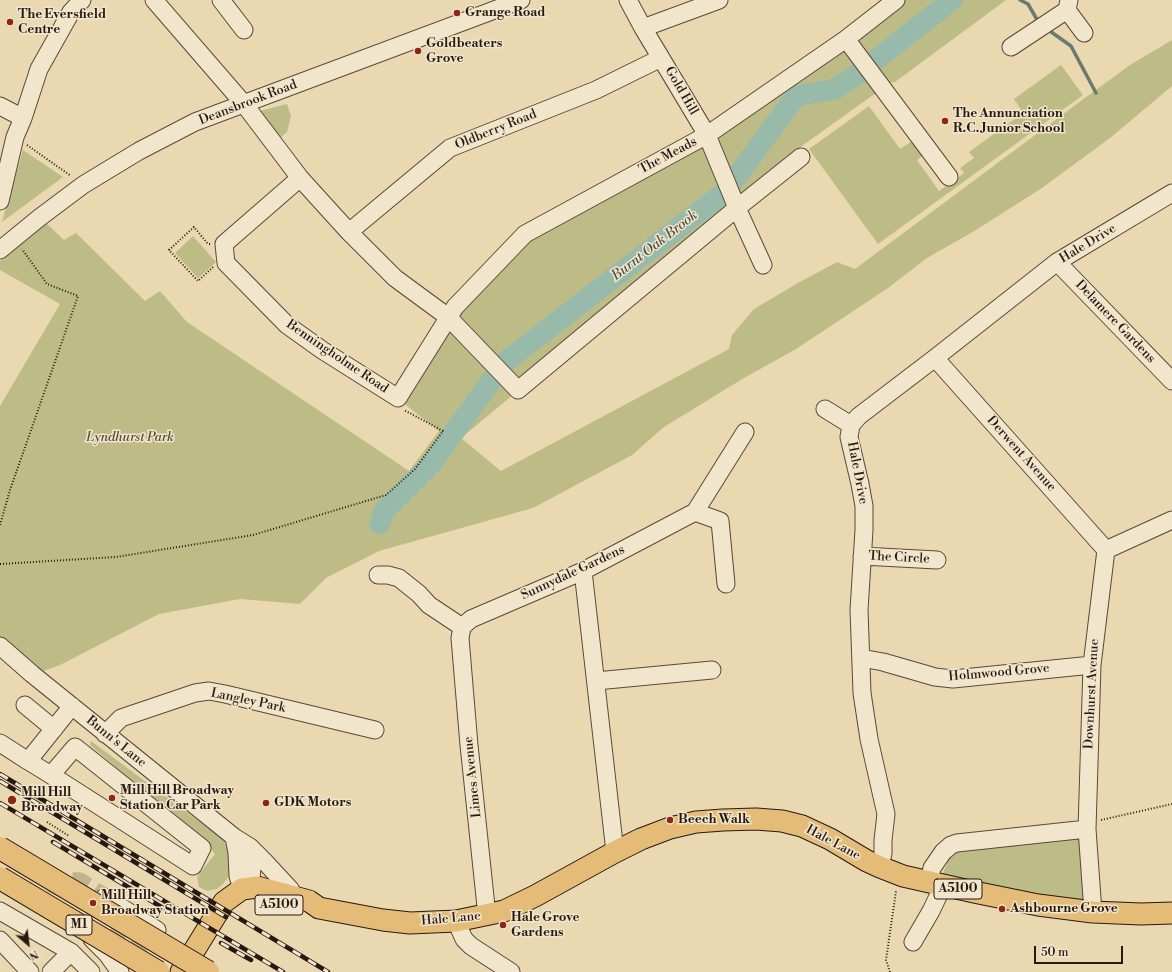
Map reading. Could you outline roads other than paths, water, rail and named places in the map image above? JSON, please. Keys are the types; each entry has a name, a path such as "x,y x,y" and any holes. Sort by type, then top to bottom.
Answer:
{"highway":[{"name":"M1","path":"0,848 192,962"},
{"name":"M1","path":"0,878 158,972"}],"main road":[{"name":"Hale Lane","path":"242,889 255,899 306,911 319,908 383,920 410,923 456,921 487,916 504,911 641,839 670,828 696,822 756,819 782,821 802,826 830,839 880,867 903,876 936,884 1038,905 1093,912 1141,914 1172,913"},
{"name":"Hale Lane","path":"242,889 257,887 309,901 319,908"},
{"name":"A5100","path":"192,962 224,902 242,889"}],"street":[{"path":"0,201 15,137 23,118 39,69 71,12 82,0"},
{"path":"154,0 244,104 300,178 349,232 395,278 448,317 518,390 800,157"},
{"path":"221,0 244,30"},
{"name":"Deansbrook Road","path":"0,250 13,238 84,184 139,151 195,122 521,0"},
{"name":"Gold Hill","path":"628,0 707,135 737,208"},
{"path":"643,28 719,0"},
{"name":"The Meads","path":"398,398 455,307 525,234 707,135 846,39 896,0"},
{"path":"1011,47 1068,5 1084,34"},
{"path":"846,39 891,97 949,177"},
{"name":"Oldberry Road","path":"349,232 450,148 596,90 661,58"},
{"path":"0,106 23,118"},
{"name":"Benningholme Road","path":"300,178 225,250 226,263 287,324 322,350 398,398"},
{"name":"Hale Drive","path":"880,867 884,853 883,840 886,814 869,739 862,694 859,610 864,506 849,437 851,425 859,416 936,358 1057,262 1172,193"},
{"path":"737,208 763,265"},
{"name":"Delamere Gardens","path":"1057,262 1172,381"},
{"name":"Derwent Avenue","path":"936,358 1106,550"},
{"path":"825,409 851,425"},
{"path":"726,584 720,521 695,512 745,432"},
{"name":"Sunnydale Gardens","path":"461,633 471,619 583,571 695,512"},
{"path":"1106,550 1172,520"},
{"name":"Downhurst Avenue","path":"1093,912 1087,826 1092,665 1106,550"},
{"name":"The Circle","path":"862,556 937,560"},
{"path":"583,571 615,852"},
{"path":"378,575 388,575 399,578 419,594 429,605 461,633"},
{"name":"Limes Avenue","path":"461,633 469,745 487,916"},
{"name":"Bunn's Lane","path":"0,646 105,734 234,837 250,846 295,897"},
{"name":"Holmwood Grove","path":"860,658 883,662 935,677 953,679 1092,665"},
{"path":"596,681 712,670"},
{"name":"Langley Park","path":"105,734 121,718 195,693 209,691 375,730"},
{"path":"25,705 54,729"},
{"path":"28,760 72,706"},
{"path":"0,743 193,866 202,848 75,747 51,775"},
{"path":"913,942 931,911 936,884 932,868 943,852 951,845 1087,826"},
{"path":"234,837 238,864 238,876 242,889"},
{"path":"242,889 251,879 252,867 250,846"},
{"path":"105,897 192,962"},
{"path":"0,911 71,952 91,972"},
{"path":"0,937 18,921"},
{"path":"456,921 464,939 471,946 511,972"},
{"path":"89,936 107,954 120,972"},
{"path":"0,940 30,972"},
{"path":"51,972 71,952"}],"waterway":[{"name":"Burnt Oak Brook","path":"380,524 384,511 431,464 505,362 726,191 796,96 835,89 858,74 952,0"},
{"path":"1020,0 1028,4 1039,23"},
{"path":"1047,29 1071,46 1096,93"}],"tunnel":[{"path":"58,917 53,911 51,902 56,892 66,880 80,881 105,897"},
{"path":"112,927 131,938 138,949 141,967"}],"railway":[{"path":"0,774 328,972"},
{"path":"0,781 226,917"},
{"path":"0,803 283,972"},
{"path":"53,842 163,908"},
{"path":"221,943 251,960"}],"place":[{"name":"Grange Road","path":"457,13"},
{"name":"The Eversfield Centre","path":"10,22"},
{"name":"Goldbeaters Grove","path":"418,51"},
{"name":"The Annunciation R.C. Junior School","path":"945,121"},
{"name":"Mill Hill Broadway Station Car Park","path":"112,798"},
{"name":"Mill Hill Broadway","path":"12,800"},
{"name":"GDK Motors","path":"266,803"},
{"name":"Beech Walk","path":"670,820"},
{"name":"Mill Hill Broadway Station","path":"93,903"},
{"name":"Ashbourne Grove","path":"1002,909"},
{"name":"Hale Grove Gardens","path":"503,925"}],"park label":[{"name":"Lyndhurst Park","path":"130,438"}]}
